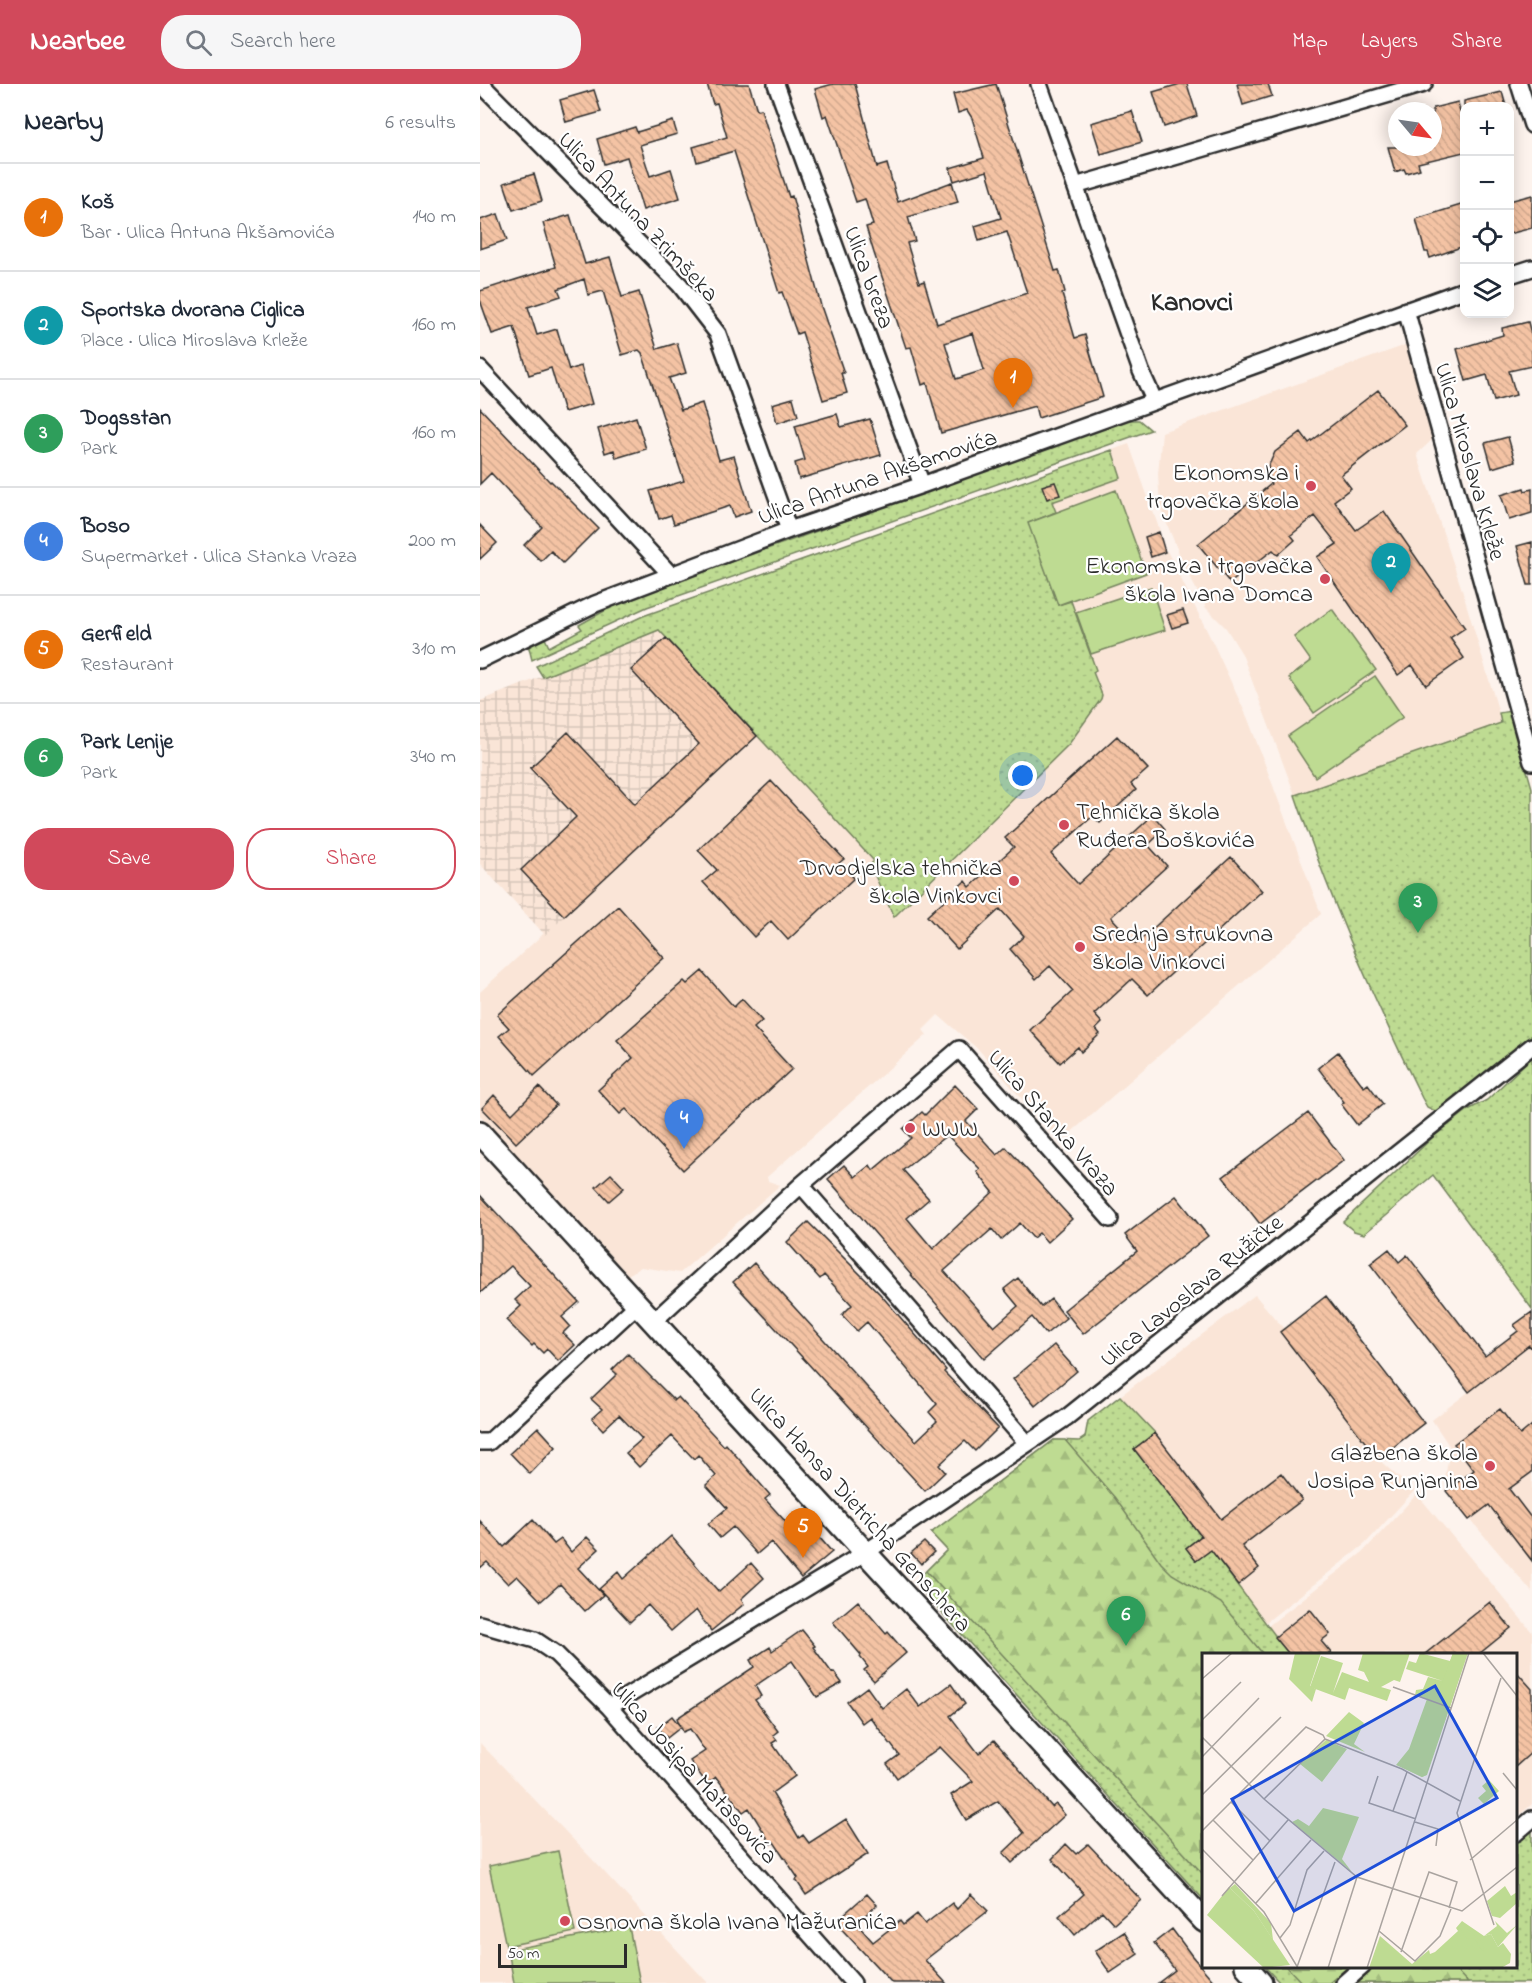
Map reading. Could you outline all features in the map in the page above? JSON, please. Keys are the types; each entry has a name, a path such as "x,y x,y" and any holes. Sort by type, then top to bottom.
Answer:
{"main road":[{"name":"Ulica Hansa Dietricha Genschera","path":"480,1133 1202,1920"},
{"path":"1248,1968 1261,1983"}],"street":[{"name":"Ulica Antuna Zrimšeka","path":"481,84 680,285 718,334 789,530"},
{"name":"Ulica breza","path":"776,84 922,485"},
{"path":"1040,84 1154,400"},
{"path":"1075,186 1424,84"},
{"path":"1519,84 1532,125"},
{"path":"1514,273 1532,268"},
{"name":"Ulica Antuna Akšamovića","path":"480,660 595,604 671,574 1460,291"},
{"name":"Ulica Miroslava Krleže","path":"1406,310 1532,762"},
{"path":"480,369 671,574"},
{"name":"Ulica Lavoslava Ružičke","path":"609,1707 866,1552 1067,1417 1418,1134 1532,1046"},
{"name":"Ulica Stanka Vraza","path":"654,1321 801,1185 959,1049 1110,1219"},
{"path":"801,1185 1027,1443"},
{"path":"480,1442 489,1442 638,1304"},
{"name":"Ulica Josipa Matasovića","path":"480,1624 535,1640 556,1654 609,1707 854,1983"},
{"path":"1517,1831 1532,1819"},
{"path":"1344,1983 1361,1968"}],"shaded area":[{"name":"Ekonomska i trgovačka škola Ivana Domca","path":"1406,345 1433,439 1417,454 1462,590 1502,723 1295,795 1242,654 1226,628 1206,608 1185,568 1160,507 1158,474 1162,432"},
{"name":"Tehnička škola Ruđera Boškovića","path":"1129,444 1160,531 1145,537 1151,556 1167,551 1214,645 1248,719 1321,914 1060,1142 979,1050 938,1015 923,1030 927,1035 767,1177 768,1181 780,1185 680,1273 641,1267 628,1275 480,1115 480,992 658,828 645,616"},
{"path":"659,630 757,736 545,935 480,864 480,701"},
{"path":"1255,1295 1284,1329 1280,1332 1378,1459 1414,1491 1365,1544 1265,1623 1212,1550 1196,1561 1186,1548 1200,1537 1134,1449 1155,1432 1120,1396"},
{"name":"Glazbena škola Josipa Runjanina","path":"1532,1343 1532,1592 1446,1491 1445,1479 1450,1447 1432,1420"},
{"path":"1417,1494 1532,1632 1532,1804 1517,1817 1517,1653 1288,1653 1268,1626 1363,1552"},
{"name":"Osnovna škola Ivana Mažuranića","path":"480,1743 592,1859 708,1983 480,1983"}],"green space":[{"path":"1128,420 1139,420 1151,430 647,607 532,660 528,644 544,636 549,647 582,629 579,625 617,604"},
{"path":"1112,450 1121,478 1052,502 1056,512 1029,523 1058,605 1071,601 1096,670 1093,672 1102,695 1101,699 1069,744 894,917 870,865 874,861 659,630 543,677 536,666 643,616"},
{"path":"1116,490 1146,573 1058,605 1028,523"},
{"path":"1151,587 1165,630 1091,654 1076,612"},
{"path":"1332,609 1376,670 1314,713 1289,678 1311,661 1294,637"},
{"path":"1375,676 1403,717 1315,777 1288,736"},
{"path":"1510,711 1532,788 1532,1035 1437,1112 1427,1107 1422,1098 1370,987 1323,873 1295,795 1501,723 1499,713"},
{"path":"1532,1057 1532,1309 1433,1175 1364,1234 1354,1231 1343,1222 1432,1138 1468,1110 1487,1100"},
{"path":"1120,1396 1155,1433 1134,1449 1201,1536 1186,1548 1196,1561 1211,1550 1288,1653 1202,1653 1202,1898 922,1591 921,1576 947,1550 931,1533 1054,1440 1079,1441 1085,1437 1088,1421"},
{"path":"1054,1440 1065,1440 1115,1498 1161,1563 1172,1574 1221,1603 1262,1653 1202,1653 1202,1873 926,1571 947,1550 931,1533"},
{"path":"1532,1826 1532,1983 1280,1983 1266,1968 1517,1968 1517,1840"},
{"path":"558,1851 575,1932 506,1946 489,1866"},
{"path":"629,1927 640,1983 514,1983 508,1950"},
{"path":"1288,1968 1347,1968 1329,1983 1302,1983"},
{"path":"1373,1968 1454,1968 1468,1983 1356,1983"}],"building":[{"path":"707,84 749,84 757,110 761,109 789,197 792,196 821,306 844,373 841,373 847,393 823,400 802,332 797,334 782,292 779,293 734,151 697,162 693,147 727,137 717,103 713,104"},
{"path":"833,84 855,84 877,167 887,164 898,202 952,182 958,202 908,217 915,241 907,243 919,283 924,281 937,324 1027,293 1007,232 979,241 975,226 1001,218 987,171 954,181 950,168 984,158 972,118 967,110 958,113 953,94 996,84 1055,271 1059,270 1065,292 1062,294 1075,338 1085,335 1103,397 1038,418 1035,406 941,433 927,383 922,385 911,347 906,348 874,253 866,227 873,225 865,199 856,202 827,115 823,117 815,89","holes":["973,333 984,370 956,379 945,343"]},
{"path":"1187,84 1197,116 1164,127 1153,92"},
{"path":"1237,84 1268,84 1272,96 1243,105"},
{"path":"594,90 601,112 566,122 560,100"},
{"path":"1502,92 1505,102 1464,102"},
{"path":"1458,102 1460,153 1418,163 1420,169 1406,173 1404,169 1395,172 1391,156 1442,156 1442,106"},
{"path":"1132,111 1142,142 1101,154 1091,123"},
{"path":"673,121 677,134 640,145 650,176 671,169 680,198 643,210 627,157 604,164 597,139 635,127 637,132"},
{"path":"534,174 542,201 513,210 504,183"},
{"path":"1532,195 1532,228 1514,233 1514,200"},
{"path":"1460,205 1460,247 1430,258 1428,252 1425,252 1416,219"},
{"path":"498,214 507,240 480,249 480,220"},
{"path":"570,215 585,264 610,257 622,297 639,292 657,349 677,343 686,373 669,378 681,410 702,403 719,460 734,456 751,511 734,517 730,506 674,524 671,515 659,519 650,491 684,481 642,353 639,350 622,355 603,291 588,295 584,279 558,289 561,296 528,307 537,335 557,329 569,370 581,366 592,404 564,412 551,368 529,375 514,327 492,334 480,300 480,291 556,267 543,223"},
{"path":"1528,322 1532,338 1532,366 1509,371 1516,395 1494,401 1487,375 1466,381 1457,349 1503,335 1502,328"},
{"path":"1378,390 1405,425 1341,475 1351,488 1334,501 1356,530 1384,511 1465,628 1450,638 1464,658 1426,685 1412,665 1398,675 1317,557 1337,544 1315,516 1291,535 1295,540 1278,555 1273,550 1230,583 1198,544 1271,484 1268,467 1275,452 1301,432 1309,443"},
{"path":"793,398 798,416 777,423 772,404"},
{"path":"480,408 550,482 598,528 563,563 551,551 541,561 524,545 542,527 491,473 480,484"},
{"path":"837,414 841,427 870,419 881,455 799,479 795,463 805,460 795,426"},
{"path":"636,417 646,449 616,458 614,450 605,453 598,429"},
{"path":"1508,437 1515,461 1492,468 1485,443"},
{"path":"1055,482 1060,495 1047,499 1042,486"},
{"path":"1524,488 1525,491 1532,489 1532,513 1509,520 1501,495"},
{"path":"480,525 497,543 480,559"},
{"path":"1159,532 1165,552 1151,557 1145,537"},
{"path":"1532,542 1532,585 1528,585 1517,546"},
{"path":"1183,610 1188,623 1172,628 1167,615"},
{"path":"666,638 757,736 564,916 521,870 576,817 530,768 568,732 635,804 699,744 631,670"},
{"path":"1117,736 1148,769 1131,784 1136,790 1100,823 1093,816 1051,854 1078,884 1153,815 1165,829 1148,845 1167,866 1111,917 1136,944 1231,857 1262,891 1148,995 1132,979 1094,1014 1102,1023 1096,1029 1100,1034 1081,1052 1078,1047 1060,1063 1030,1030 1073,991 1050,966 1036,979 1010,949 1024,936 1000,909 957,949 927,916 965,881 970,887 1014,847 1005,838"},
{"path":"771,781 844,859 839,863 854,878 788,940 771,921 754,937 703,882 717,870 698,850"},
{"path":"618,906 664,958 534,1076 499,1036 509,1028 497,1015"},
{"path":"702,971 734,1007 742,999 762,1021 754,1028 792,1069 683,1170 626,1109 620,1114 598,1090 633,1058 617,1040 684,981 687,984"},
{"path":"1338,1052 1364,1087 1368,1084 1383,1104 1357,1125 1341,1104 1344,1102 1318,1068"},
{"path":"955,1085 978,1109 966,1121 997,1155 1006,1147 1072,1219 1047,1242 1039,1233 1033,1238 1020,1223 1001,1240 992,1229 944,1271 994,1327 1018,1306 1004,1289 1018,1278 1041,1307 1051,1299 1066,1318 1046,1334 1032,1317 984,1359 828,1179 844,1165 855,1177 870,1165 873,1170 911,1138 903,1129 922,1112 925,1115","holes":["947,1135 980,1169 977,1172 993,1192 933,1249 907,1218 929,1199 903,1170"]},
{"path":"539,1087 556,1105 516,1143 482,1108 494,1095 512,1114"},
{"path":"1308,1113 1344,1160 1260,1224 1223,1177"},
{"path":"611,1174 624,1188 609,1201 596,1187"},
{"path":"480,1195 579,1302 562,1317 570,1326 563,1333 575,1345 558,1361 547,1349 543,1353 534,1344 532,1346 506,1320 521,1306 515,1300 530,1286 511,1266 480,1293"},
{"path":"1176,1196 1208,1236 1083,1334 1064,1310 1137,1251 1125,1235"},
{"path":"808,1222 880,1294 946,1370 944,1372 998,1428 975,1451 965,1441 939,1465 945,1472 925,1491 733,1282 754,1263 916,1441 937,1421 929,1412 937,1404 867,1322 857,1331 842,1315 852,1305 824,1275 820,1279 787,1242"},
{"path":"1389,1249 1399,1262 1407,1255 1485,1356 1518,1331 1514,1325 1532,1312 1532,1349 1529,1345 1469,1392 1370,1264"},
{"path":"1326,1296 1424,1423 1378,1459 1280,1332"},
{"path":"1054,1345 1077,1371 1035,1406 1013,1379"},
{"path":"628,1354 674,1400 678,1397 724,1446 726,1444 770,1495 765,1499 795,1532 806,1522 832,1552 801,1578 771,1542 757,1554 733,1527 720,1538 708,1524 727,1508 706,1485 716,1476 698,1455 694,1459 672,1436 639,1467 626,1453 642,1439 619,1415 603,1430 592,1418 602,1409 591,1399 617,1374 612,1370"},
{"path":"1500,1409 1520,1435 1532,1425 1532,1472 1509,1489 1532,1519 1532,1561 1489,1505 1469,1520 1446,1491 1474,1470 1454,1444"},
{"path":"538,1427 556,1447 530,1474 510,1453"},
{"path":"1155,1433 1221,1519 1281,1473 1302,1500 1242,1546 1259,1568 1238,1585 1211,1550 1196,1561 1186,1548 1201,1536 1134,1449"},
{"path":"533,1520 554,1544 561,1539 571,1552 587,1537 599,1549 578,1568 603,1595 585,1611 560,1584 541,1601 517,1576 508,1584 487,1562 480,1568 480,1521 504,1547"},
{"path":"671,1536 719,1592 751,1563 764,1578 741,1599 744,1604 711,1631 696,1610 671,1631 648,1605 630,1622 599,1589 618,1572 623,1579"},
{"path":"924,1542 934,1552 921,1564 911,1553"},
{"path":"858,1601 886,1634 888,1632 906,1653 874,1681 864,1670 868,1667 860,1657 861,1655 833,1622"},
{"path":"1490,1602 1511,1628 1480,1653 1426,1653"},
{"path":"1310,1609 1330,1634 1321,1641 1331,1653 1288,1653 1275,1637"},
{"path":"802,1630 832,1673 834,1672 842,1683 817,1697 792,1661 755,1686 761,1696 755,1700 778,1731 773,1735 777,1740 772,1743 795,1776 772,1793 799,1838 803,1835 809,1843 846,1819 868,1854 806,1895 796,1880 798,1878 774,1842 771,1844 749,1808 743,1812 716,1777 707,1784 690,1761 705,1751 690,1729 683,1732 681,1727 667,1738 658,1727 672,1716 680,1726 677,1718 754,1667 750,1660 770,1647 772,1651"},
{"path":"1517,1672 1532,1689 1532,1752 1517,1765"},
{"path":"951,1684 965,1704 950,1716 979,1754 994,1740 1052,1807 1056,1804 1065,1815 1012,1863 1003,1853 1024,1833 998,1801 966,1820 951,1795 973,1781 940,1747 897,1778 887,1764 899,1755 870,1717 862,1723 847,1702 867,1687 882,1708 906,1689 920,1707"},
{"path":"1066,1844 1076,1854 1088,1844 1141,1900 1114,1924 1102,1911 1075,1935 1059,1916 1084,1894 1052,1859"},
{"path":"867,1894 877,1905 856,1923 873,1942 900,1921 903,1925 917,1914 925,1924 952,1903 957,1909 971,1894 988,1911 925,1960 946,1983 892,1983 835,1922"},
{"path":"1172,1929 1215,1983 1158,1983 1175,1970 1154,1943"},
{"path":"1124,1932 1138,1954 1110,1973 1095,1951"}],"place":[{"name":"Koš","path":"1013,408"},
{"name":"Ekonomska i trgovačka škola","path":"1311,486"},
{"name":"Ekonomska i trgovačka škola Ivana Domca","path":"1325,579"},
{"name":"Sportska dvorana Ciglica","path":"1391,593"},
{"name":"Tehnička škola Ruđera Boškovića","path":"1064,825"},
{"name":"Drvodjelska tehnička škola Vinkovci","path":"1014,881"},
{"name":"Dogsstan","path":"1418,933"},
{"name":"Srednja strukovna škola Vinkovci","path":"1080,947"},
{"name":"WWW","path":"910,1128"},
{"name":"Boso","path":"684,1149"},
{"name":"Glazbena škola Josipa Runjanina","path":"1490,1466"},
{"name":"Gerfield","path":"803,1558"},
{"name":"Park Lenije","path":"1126,1646"},
{"name":"Osnovna škola Ivana Mažuranića","path":"565,1921"}],"district":[{"name":"Kanovci","path":"1192,301"}]}
